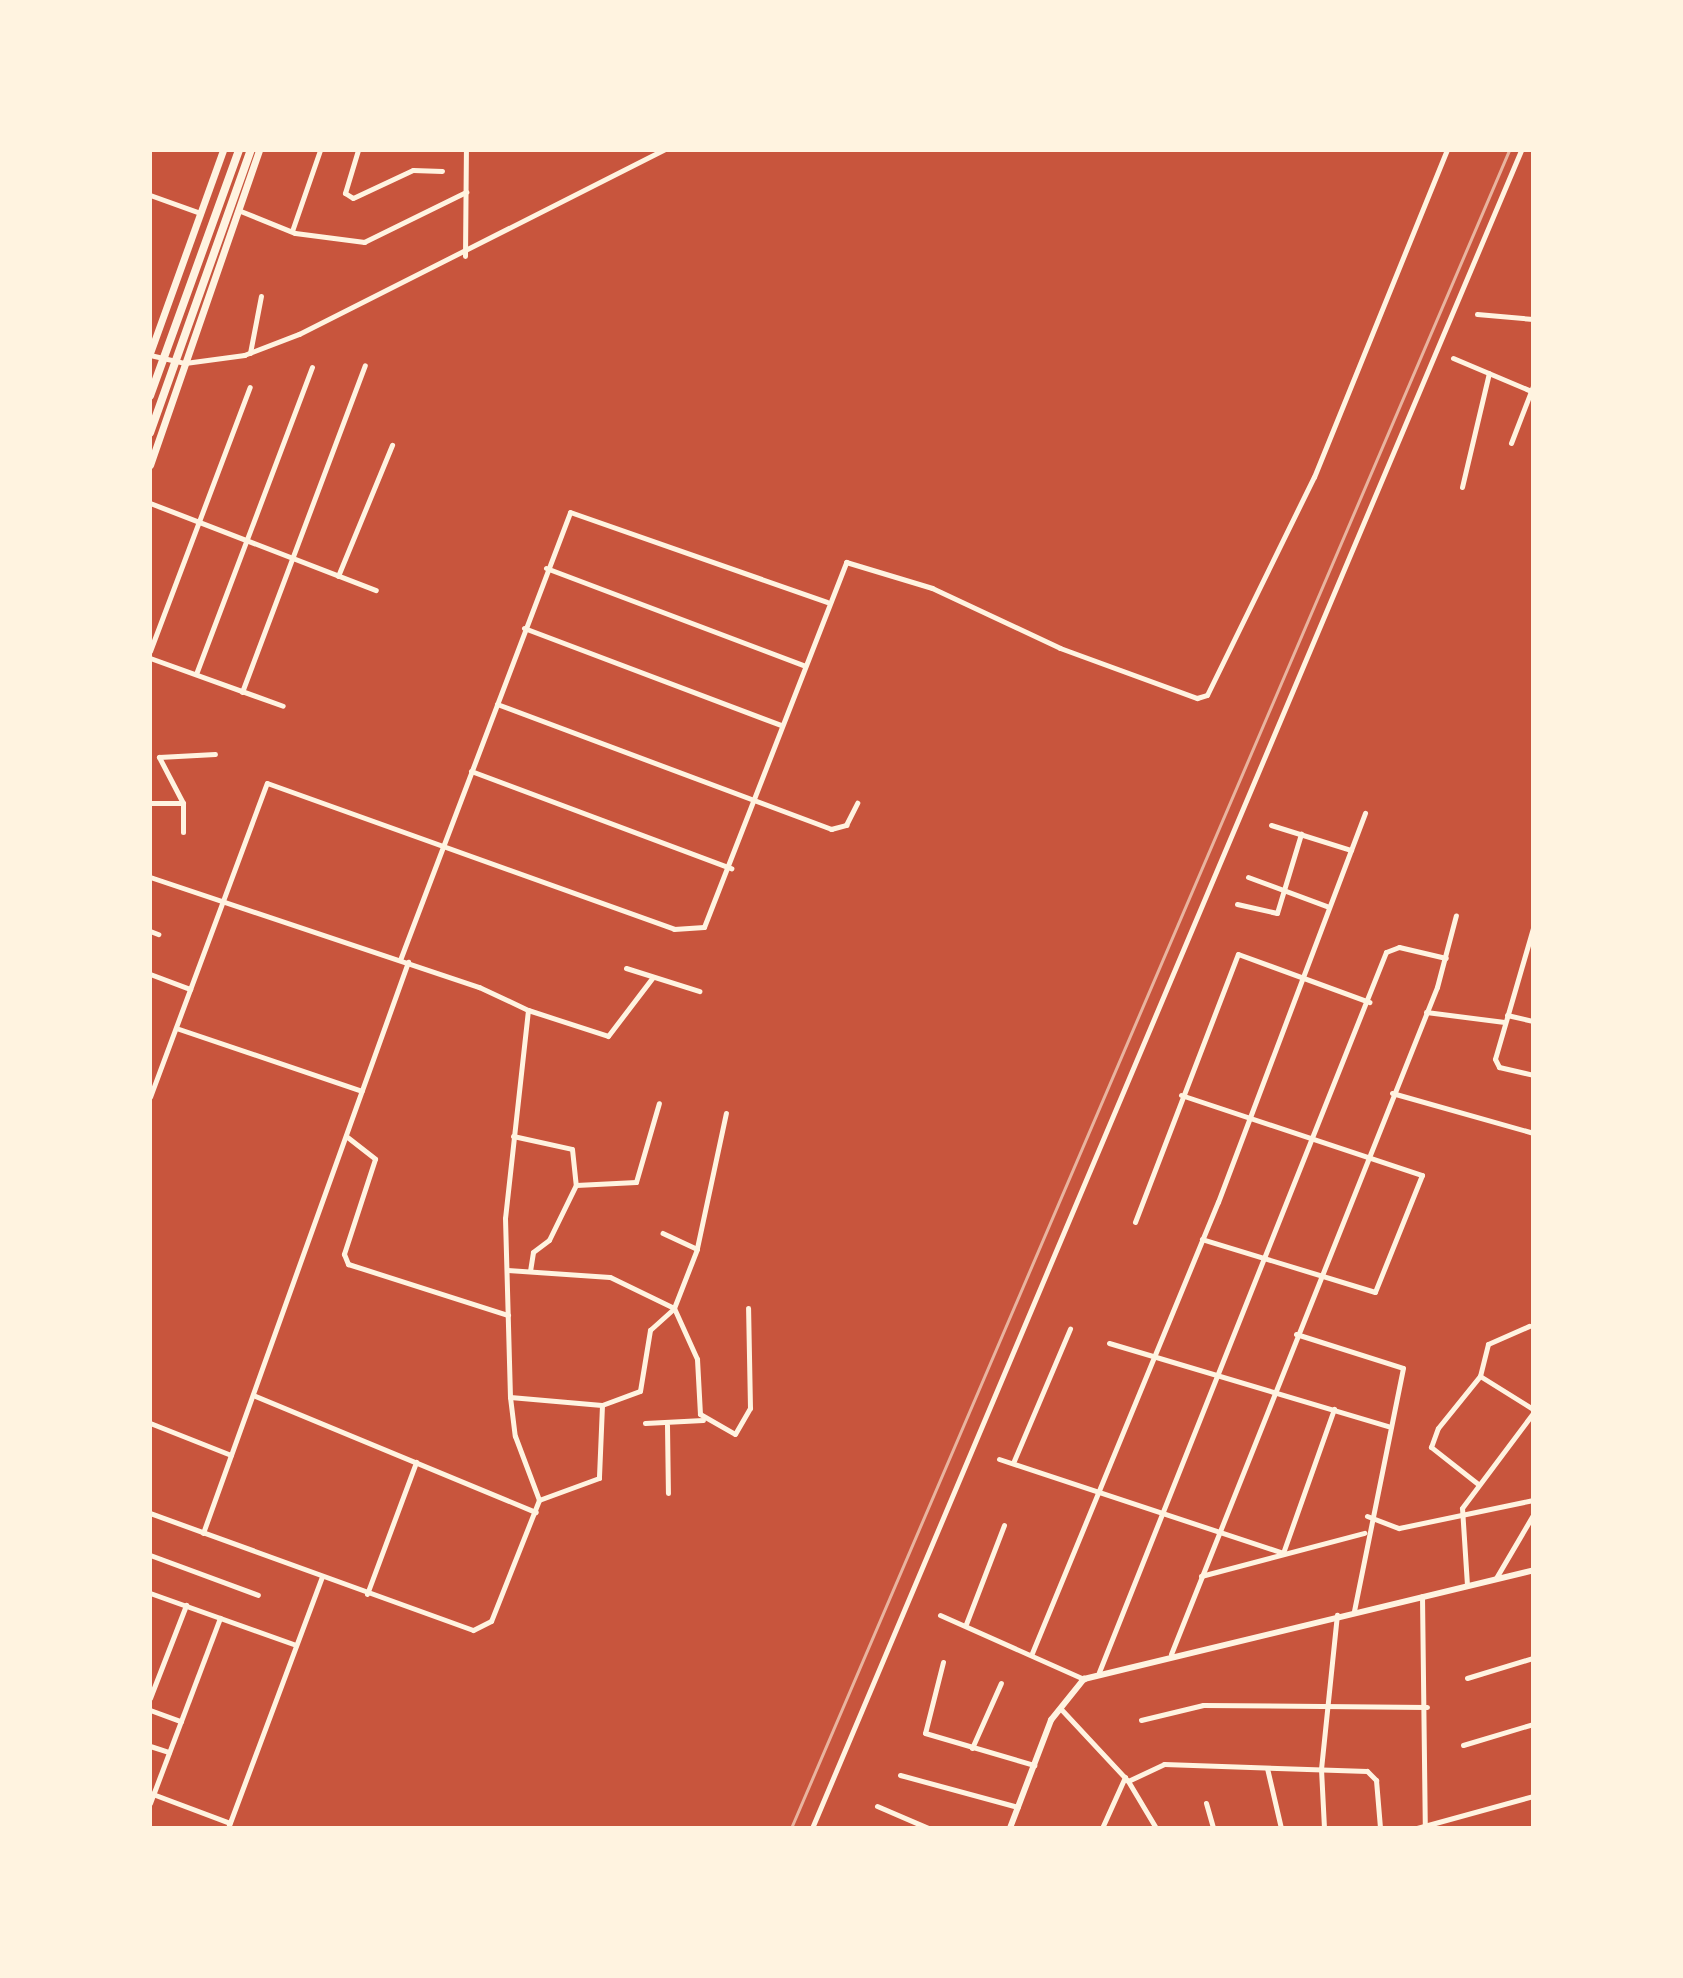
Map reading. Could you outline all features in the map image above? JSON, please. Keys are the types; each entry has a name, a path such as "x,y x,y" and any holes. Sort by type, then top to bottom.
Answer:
{"highway":[{"path":"150,394 239,150"},
{"path":"150,433 251,150"}],"main road":[{"path":"150,354 154,332 223,150"},
{"path":"150,465 259,150"}],"street":[{"path":"292,231 320,150"},
{"path":"358,150 345,193 353,198 413,170 442,171"},
{"path":"465,256 466,150"},
{"path":"150,354 185,363 250,353 465,256 664,150"},
{"path":"150,1097 267,783 685,932 711,919 827,602 852,561 1197,698 1210,690 1314,477 1447,150"},
{"path":"812,1828 1521,150"},
{"path":"238,210 292,231 364,242 466,192"},
{"path":"150,195 200,213"},
{"path":"250,353 261,296"},
{"path":"1477,314 1533,319"},
{"path":"1453,358 1532,389 1511,443"},
{"path":"242,692 365,365"},
{"path":"196,674 242,541 312,367"},
{"path":"1462,487 1489,373"},
{"path":"150,651 250,387"},
{"path":"150,394 176,390"},
{"path":"338,576 392,445"},
{"path":"150,503 242,541 376,590"},
{"path":"400,960 565,516 576,511 827,602"},
{"path":"546,568 803,665"},
{"path":"524,628 781,725"},
{"path":"150,658 283,706"},
{"path":"497,704 837,830 857,803"},
{"path":"183,832 183,803 159,757 215,754"},
{"path":"471,771 731,868"},
{"path":"150,803 183,803"},
{"path":"1032,1653 1251,1118 1365,813"},
{"path":"1271,825 1351,850"},
{"path":"1237,904 1275,916 1301,834"},
{"path":"150,877 223,898 408,962 528,1010 608,1036 653,977"},
{"path":"1248,877 1329,907"},
{"path":"1171,1654 1391,1093 1426,1012 1446,958 1456,915"},
{"path":"1533,928 1504,1022 1496,1064 1533,1075"},
{"path":"150,931 158,934"},
{"path":"1099,1672 1165,1516 1313,1139 1393,947 1446,958"},
{"path":"1135,1222 1181,1095 1238,954 1369,1002"},
{"path":"203,1533 408,962"},
{"path":"626,968 699,991"},
{"path":"150,974 190,989"},
{"path":"150,1513 367,1594 482,1628 539,1500 515,1436 510,1397 508,1315 513,1136 528,1010"},
{"path":"1426,1012 1504,1022"},
{"path":"1507,1014 1533,1021"},
{"path":"176,1028 362,1091"},
{"path":"1391,1093 1533,1133"},
{"path":"1181,1095 1419,1171 1423,1180 1375,1292 1322,1273 1202,1239"},
{"path":"576,1185 636,1182 659,1103"},
{"path":"510,1397 602,1405 640,1391 650,1330 674,1308 697,1249 726,1113"},
{"path":"346,1136 375,1159 344,1254 348,1264 508,1315"},
{"path":"513,1136 572,1149 576,1185 549,1240 533,1252 530,1271"},
{"path":"662,1233 697,1249"},
{"path":"507,1270 610,1277 674,1308 697,1359 703,1420"},
{"path":"645,1423 667,1425 703,1420 735,1434 748,1421 748,1308"},
{"path":"1478,1484 1436,1453 1431,1441 1480,1376 1488,1344 1531,1329 1533,1316"},
{"path":"1013,1463 1070,1329"},
{"path":"1296,1334 1403,1368 1367,1516 1354,1611"},
{"path":"1109,1343 1388,1426"},
{"path":"1467,1585 1460,1518 1478,1484 1533,1411 1480,1376"},
{"path":"253,1395 536,1512"},
{"path":"539,1500 599,1478 602,1405"},
{"path":"1283,1553 1334,1409"},
{"path":"150,1423 231,1455"},
{"path":"667,1425 668,1493"},
{"path":"999,1459 1283,1553"},
{"path":"367,1594 416,1462"},
{"path":"1367,1516 1399,1528 1460,1518 1533,1500"},
{"path":"1496,1578 1533,1515"},
{"path":"966,1624 1004,1525"},
{"path":"1200,1576 1364,1533"},
{"path":"150,1555 258,1595"},
{"path":"1010,1828 1059,1707 1084,1679 1099,1672 1171,1654 1532,1572"},
{"path":"152,1793 229,1825 322,1577"},
{"path":"150,1593 296,1645"},
{"path":"1422,1596 1427,1707 1425,1827"},
{"path":"150,1698 186,1605"},
{"path":"940,1615 1032,1653 1084,1679"},
{"path":"1324,1828 1321,1769 1325,1707 1337,1615"},
{"path":"150,1803 220,1618"},
{"path":"1467,1678 1533,1658"},
{"path":"943,1662 924,1730 972,1748 1034,1765"},
{"path":"972,1748 1001,1683"},
{"path":"1141,1720 1194,1706 1427,1707"},
{"path":"1059,1707 1127,1779 1158,1820 1156,1828"},
{"path":"150,1710 181,1721"},
{"path":"1463,1745 1533,1724"},
{"path":"150,1746 169,1752"},
{"path":"1102,1828 1127,1779 1164,1764 1321,1769 1374,1774 1380,1828"},
{"path":"1267,1768 1281,1828"},
{"path":"900,1775 1018,1807"},
{"path":"1417,1828 1533,1796"},
{"path":"1206,1803 1213,1828"},
{"path":"877,1806 928,1828"}],"railway":[{"path":"791,1828 1509,150"}]}
